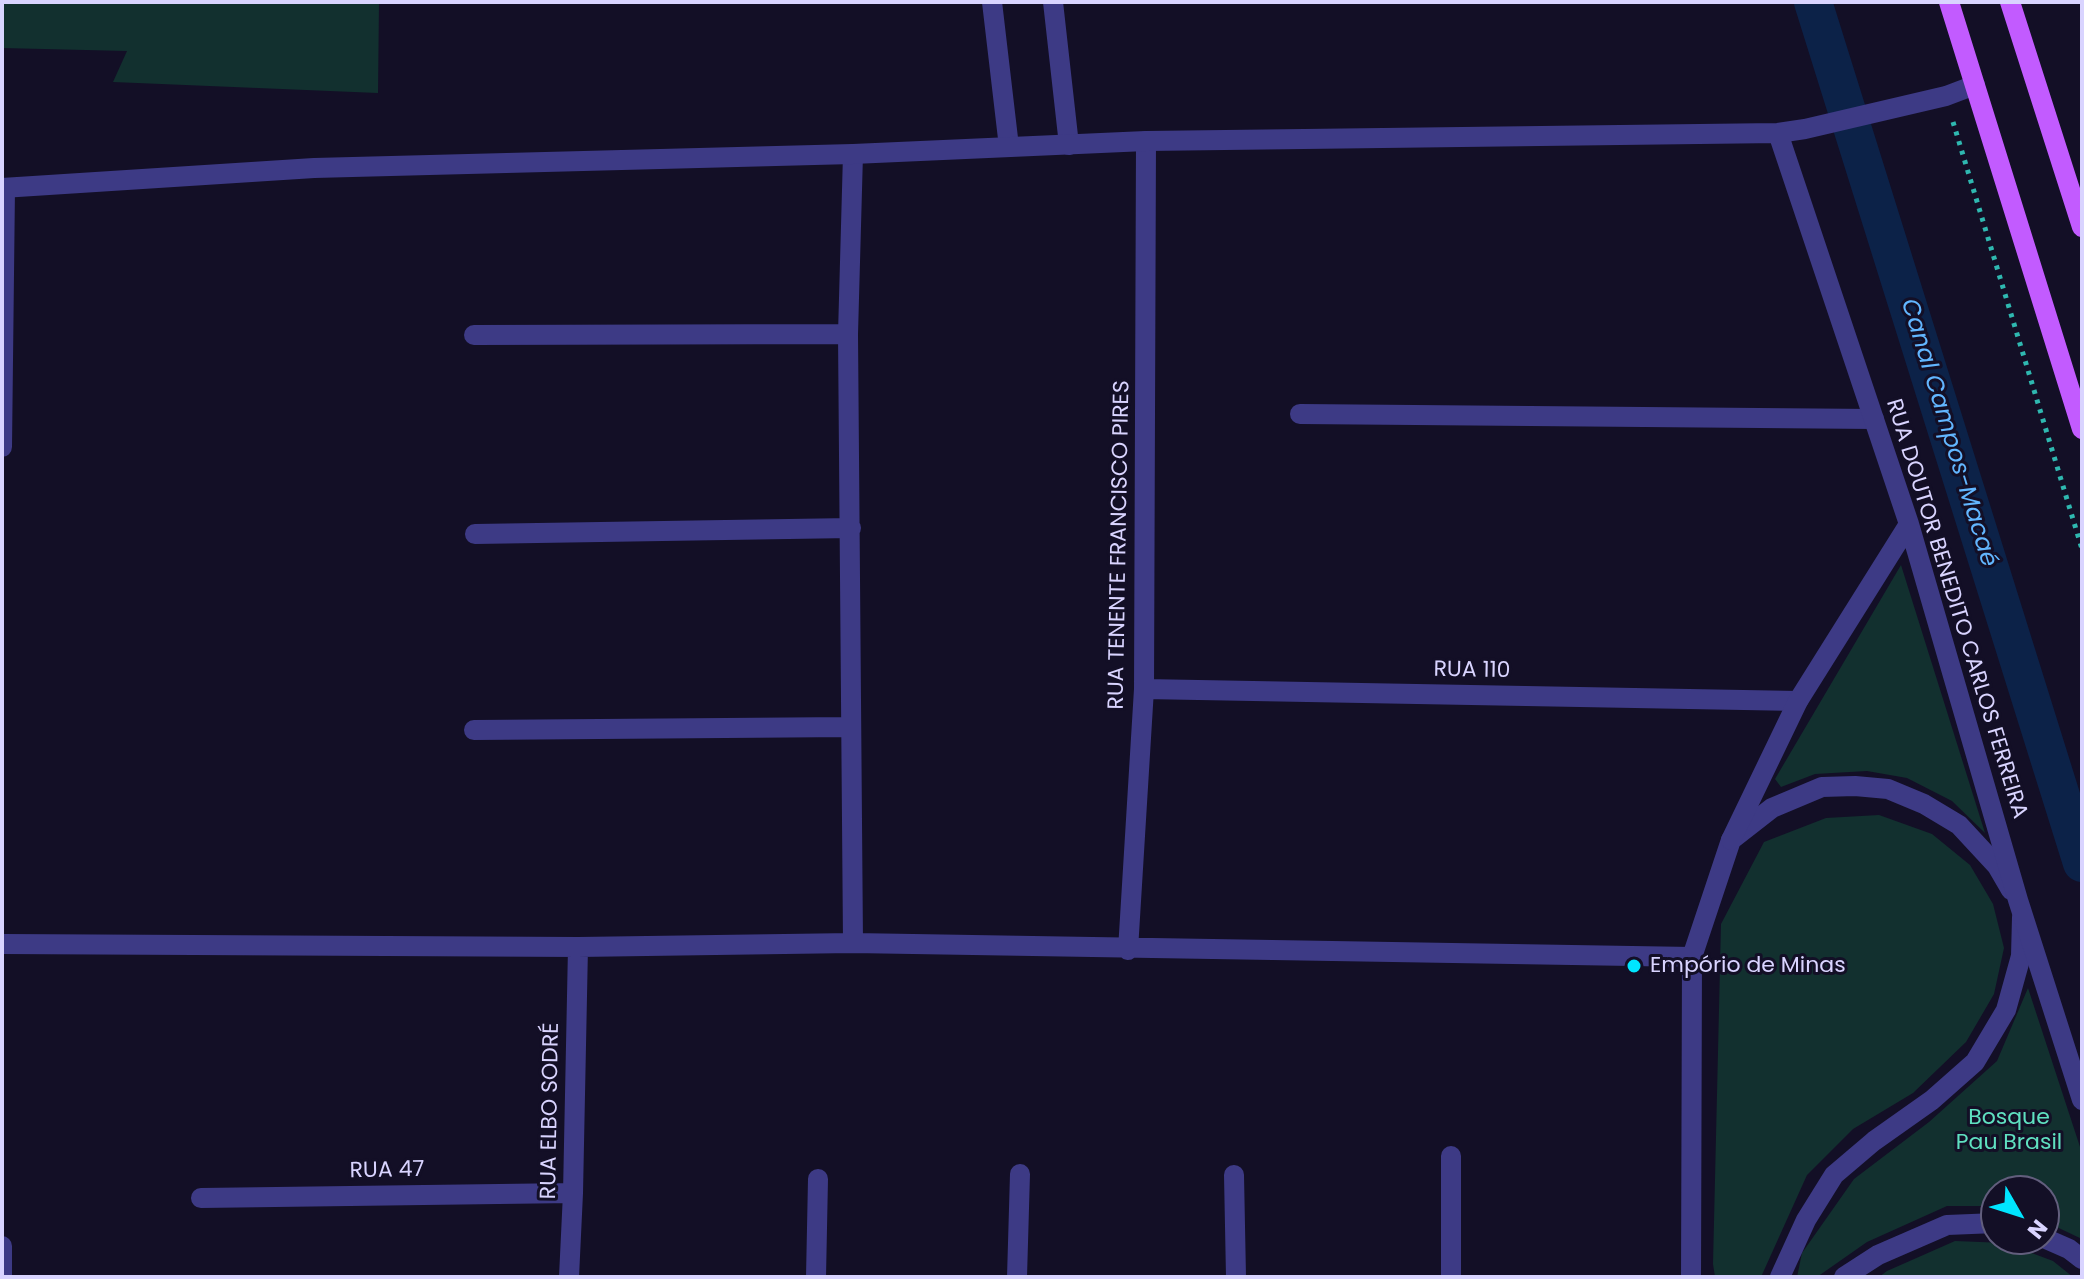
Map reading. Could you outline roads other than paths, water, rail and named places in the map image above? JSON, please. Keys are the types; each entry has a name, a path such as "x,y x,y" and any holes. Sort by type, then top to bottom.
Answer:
{"main road":[{"path":"1949,2 2082,429"},
{"path":"2010,2 2082,227"}],"street":[{"path":"992,2 1009,147"},
{"path":"1053,2 1069,145"},
{"path":"2,447 3,188 314,168 853,154 1146,141 1778,133 1946,96 1975,85"},
{"name":"RUA DOUTOR BENEDITO CARLOS FERREIRA","path":"1778,133 1909,524 2020,906 2082,1100"},
{"name":"RUA TENENTE FRANCISCO PIRES","path":"1128,950 1144,689 1146,141"},
{"path":"853,154 848,334 853,943"},
{"path":"474,335 848,334"},
{"path":"1300,414 1874,419"},
{"path":"1691,1277 1692,957 1731,840 1798,701 1909,524"},
{"path":"475,534 851,528"},
{"name":"RUA 110","path":"1144,689 1798,701"},
{"path":"474,730 850,727"},
{"path":"1731,840 1772,808 1822,787 1888,789 1924,804 1959,825 1997,866 2020,906 2021,956 2006,1010 1975,1062 1932,1100 1874,1141 1834,1175 1806,1220 1780,1277"},
{"path":"2,944 578,947 853,943 1128,950 1692,957"},
{"name":"RUA ELBO SODRÉ","path":"569,1277 578,947"},
{"path":"1451,1156 1451,1277"},
{"path":"1017,1277 1020,1174"},
{"path":"1234,1175 1236,1277"},
{"path":"816,1277 818,1179"},
{"name":"RUA 47","path":"201,1198 573,1193"},
{"path":"1844,1277 1878,1255 1947,1225 1980,1224"},
{"path":"2060,1245 2082,1259"},
{"path":"2,1246 2,1277"}],"waterway":[{"name":"Canal Campos-Macaé","path":"1813,2 2082,863"}],"place":[{"name":"Empório de Minas","path":"1634,966"}],"park label":[{"name":"Bosque Pau Brasil","path":"2009,1130"}]}
